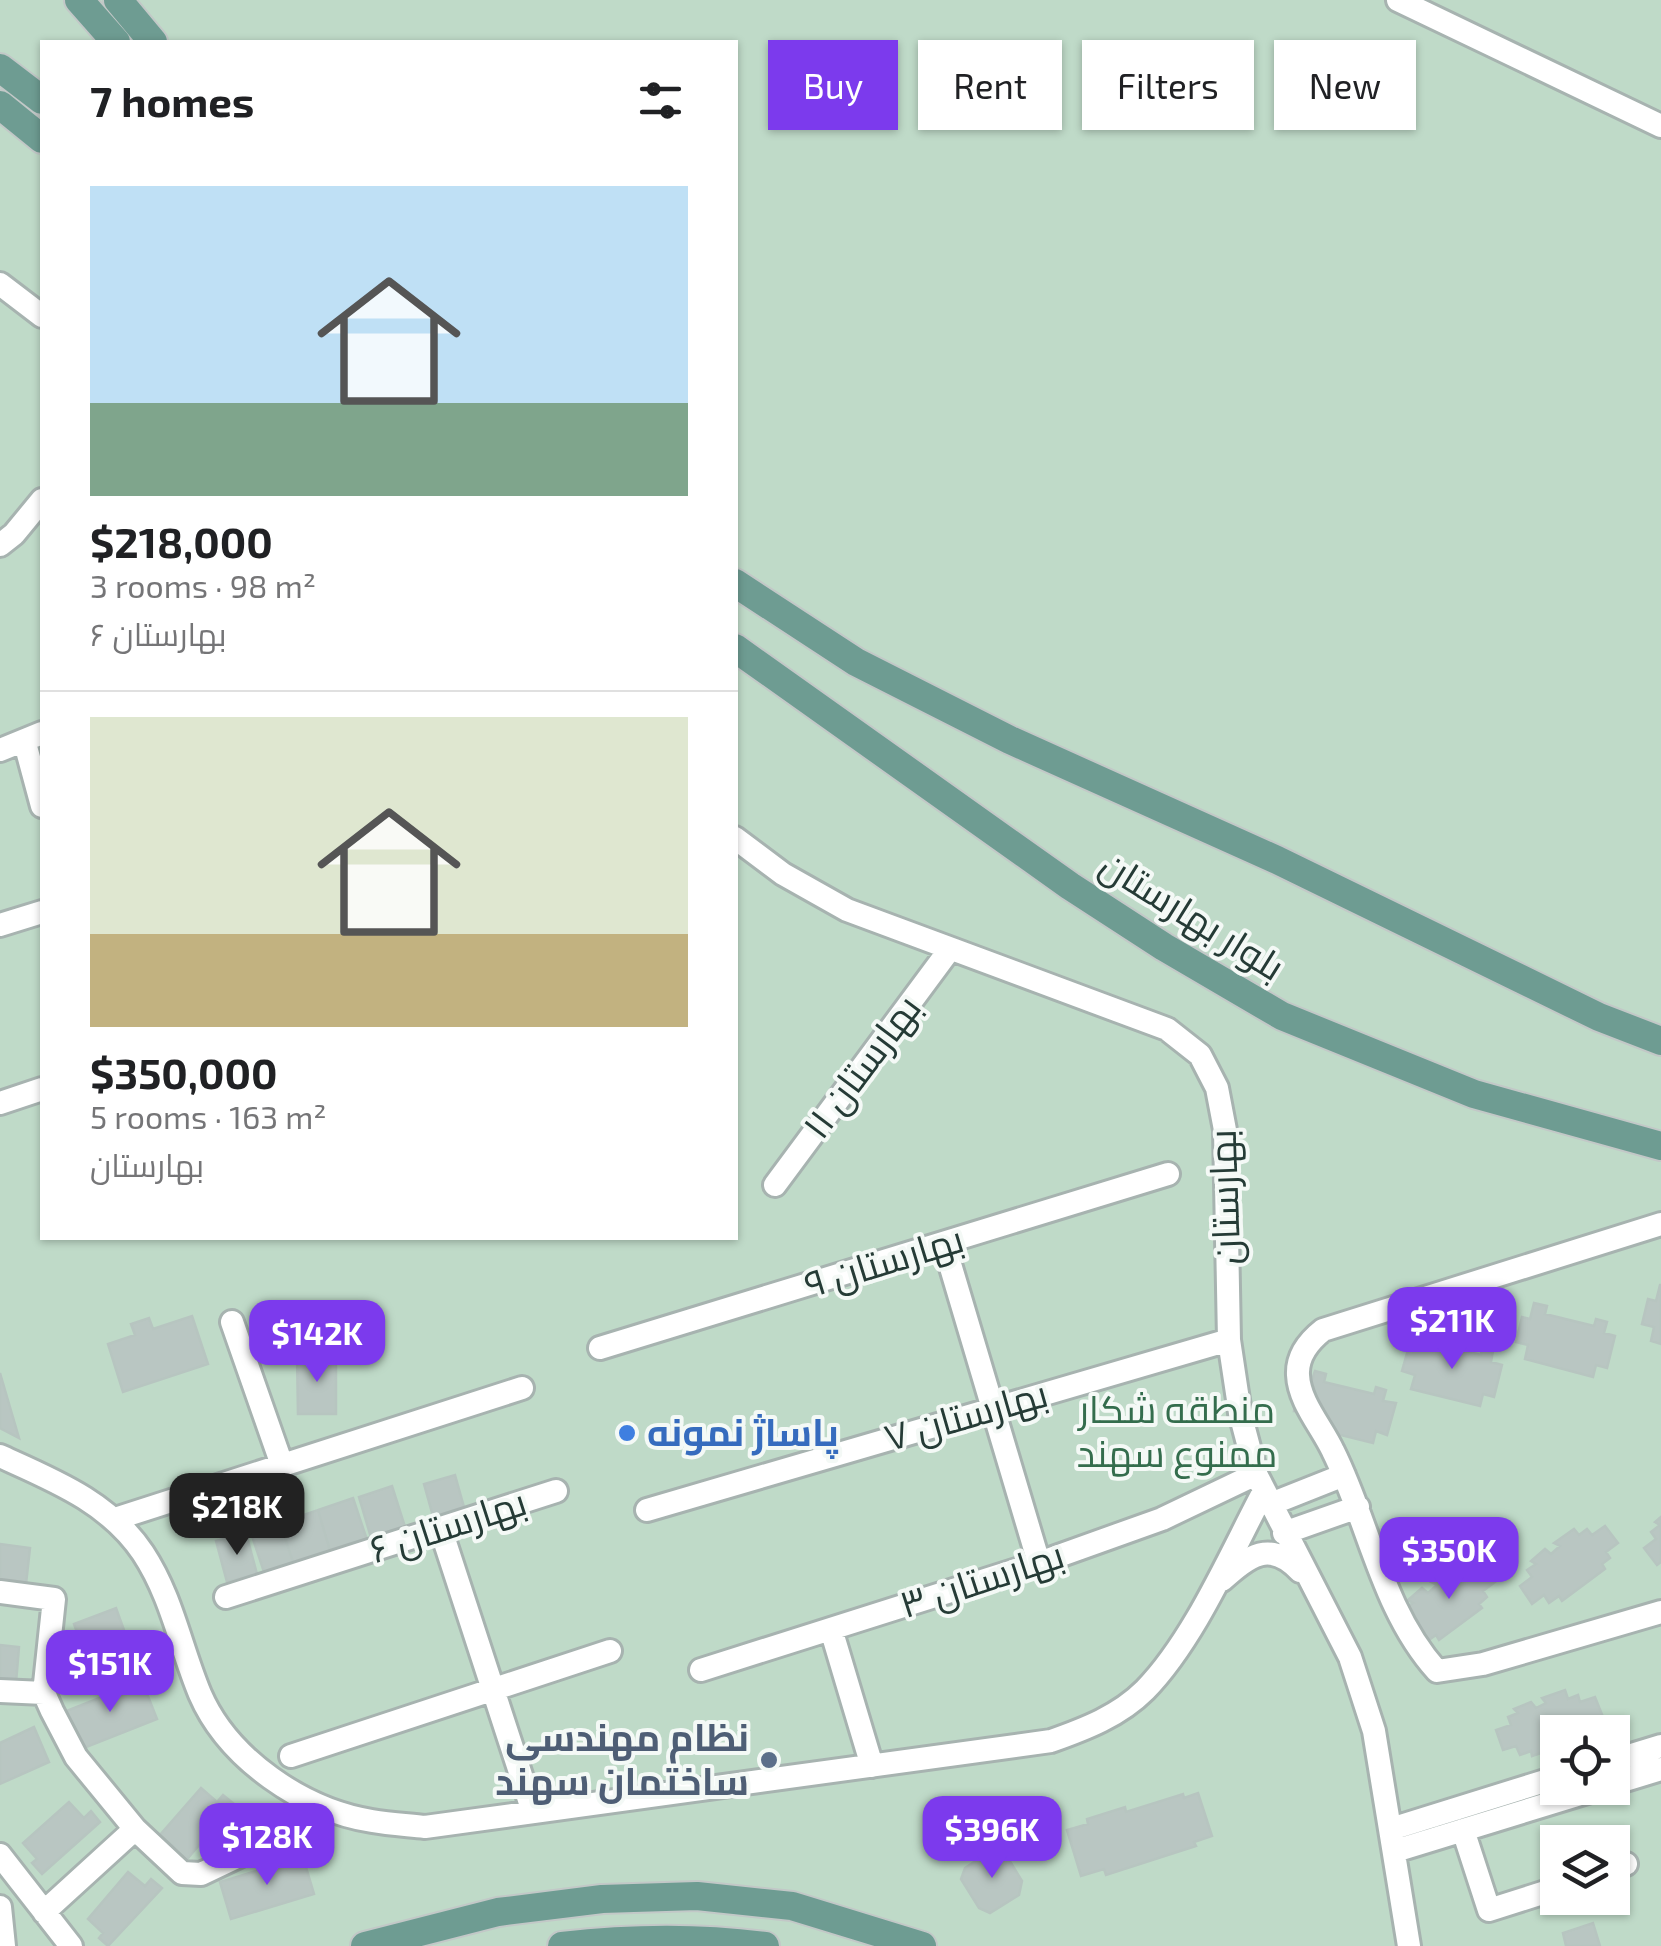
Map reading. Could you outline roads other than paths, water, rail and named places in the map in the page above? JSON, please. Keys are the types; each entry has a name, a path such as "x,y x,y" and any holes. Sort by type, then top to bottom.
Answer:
{"main road":[{"path":"79,0 114,40"},
{"path":"118,0 151,40"},
{"path":"0,68 40,98"},
{"path":"0,105 40,137"},
{"name":"بلوار بهارستان","path":"738,585 856,662 992,732 1277,860 1599,1017 1661,1041"},
{"name":"بلوار بهارستان","path":"738,650 1070,886 1282,1016 1474,1094 1661,1146"},
{"path":"365,1946 498,1912 602,1899 697,1896 792,1906 922,1946"},
{"path":"562,1946 634,1938 718,1940 766,1946"}],"street":[{"path":"1398,0 1661,126"},
{"path":"0,284 40,314"},
{"path":"0,544 14,534 40,502"},
{"path":"0,750 34,738 40,789"},
{"name":"بهارستان","path":"738,840 784,874 847,910 1166,1029 1200,1055 1217,1088 1225,1130 1229,1340 1240,1414 1264,1490 1350,1657 1362,1694 1374,1732 1409,1946"},
{"path":"0,925 40,913"},
{"name":"بهارستان ۱۱","path":"774,1185 950,948"},
{"path":"0,1102 40,1090"},
{"name":"بهارستان ۹","path":"600,1348 1168,1174"},
{"path":"1661,1224 1322,1330 1311,1339 1299,1360 1298,1376 1302,1395 1358,1507 1394,1606 1420,1652 1437,1671 1483,1664 1661,1612"},
{"path":"944,1244 1039,1563"},
{"path":"232,1322 282,1465"},
{"name":"بهارستان ۷","path":"647,1510 1229,1340"},
{"path":"115,1520 522,1388"},
{"path":"0,1456 72,1488 115,1520 142,1552 170,1602 201,1697 230,1741 271,1779 318,1805 369,1821 425,1827 1051,1741 1098,1724 1144,1692 1176,1652 1264,1490"},
{"name":"بهارستان ۳","path":"701,1670 1039,1563 1162,1518 1264,1490 1344,1475"},
{"name":"بهارستان ۶","path":"226,1597 556,1491"},
{"path":"1284,1533 1358,1507"},
{"path":"441,1530 533,1812"},
{"path":"1212,1589 1241,1562 1267,1553 1281,1554 1312,1584"},
{"path":"0,1592 54,1599 44,1693 76,1756 135,1830 182,1873 201,1874 279,1837"},
{"path":"832,1629 872,1766"},
{"path":"290,1756 610,1651"},
{"path":"0,1691 44,1693"},
{"path":"1630,1755 1661,1746"},
{"path":"1630,1778 1661,1768"},
{"path":"1393,1840 1540,1785"},
{"path":"1393,1840 1463,1830 1545,1805"},
{"path":"44,1912 135,1830"},
{"path":"1463,1830 1489,1910 1540,1894"},
{"path":"0,1855 71,1946"},
{"path":"0,1907 4,1946"}],"place":[{"name":"پاساژ نمونه","path":"627,1433"},
{"name":"نظام مهندسی ساختمان سهند","path":"769,1760"}],"park label":[{"name":"منطقه شکار ممنوع سهند","path":"1177,1432"}]}
